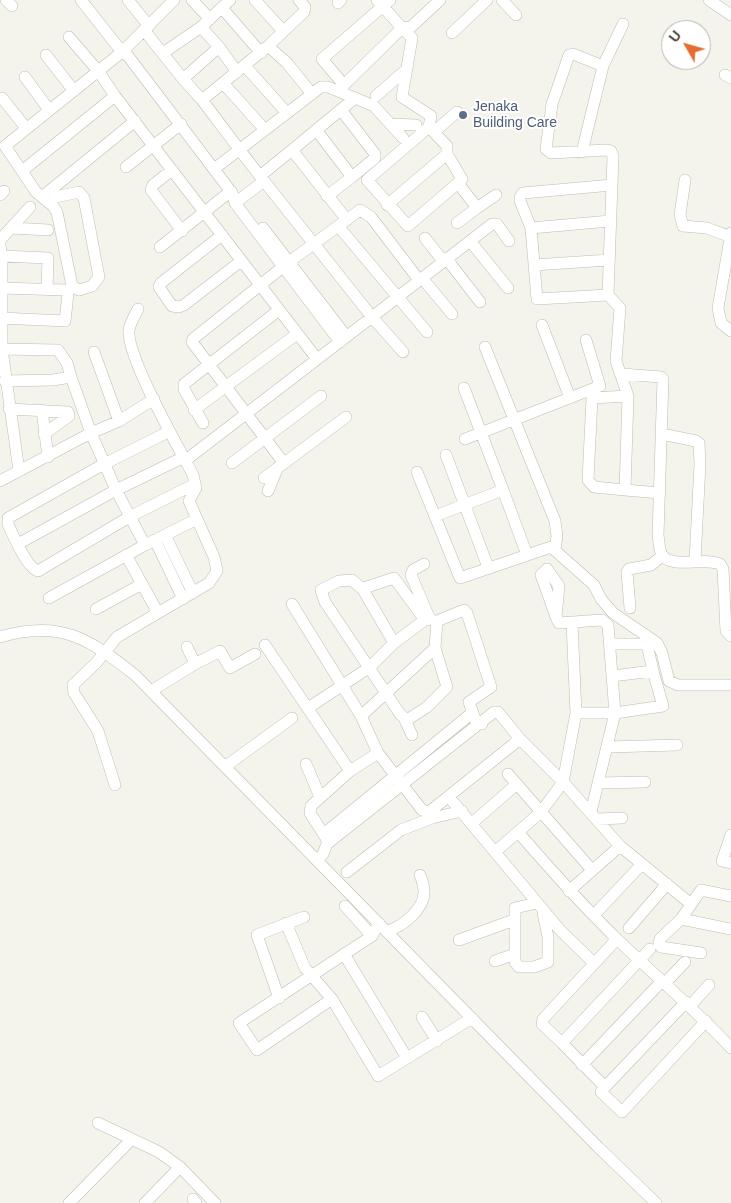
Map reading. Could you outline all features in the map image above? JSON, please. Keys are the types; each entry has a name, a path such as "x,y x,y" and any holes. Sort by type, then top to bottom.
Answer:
{"street":[{"path":"128,0 163,53 372,317 402,352"},
{"path":"44,198 79,192 84,198 99,277 92,286 79,290 72,286 57,212 44,198 22,171 5,146 49,110 125,53 146,28 174,0"},
{"path":"192,0 218,47 287,114"},
{"path":"255,0 282,31"},
{"path":"202,100 264,50 305,10 305,7 298,0"},
{"path":"440,0 411,27 402,28 344,85 322,59 384,2 402,28 412,38 402,97 431,116 432,129 447,146 447,154 462,179 408,226 367,180 432,129 457,112"},
{"path":"452,33 487,0"},
{"path":"502,0 516,16"},
{"path":"709,0 727,13 731,0"},
{"path":"88,4 343,339"},
{"path":"163,53 205,23 226,4 264,50 287,64 312,94"},
{"path":"582,152 603,66 624,24"},
{"path":"69,37 99,72 115,96 317,359"},
{"path":"183,78 218,47"},
{"path":"46,54 74,91"},
{"path":"603,66 573,54 569,55 552,104 546,150 550,153 606,150 612,153 608,295 620,308 616,361 628,396 625,490"},
{"path":"376,96 407,68"},
{"path":"25,77 49,110"},
{"path":"223,83 265,130"},
{"path":"214,169 321,87 328,87 370,103 403,138"},
{"path":"22,171 115,96"},
{"path":"2,98 26,128"},
{"path":"160,247 204,212 235,197 262,179 292,150 355,98"},
{"path":"327,196 376,156 341,110"},
{"path":"44,198 135,121"},
{"path":"126,168 181,124"},
{"path":"390,124 416,125"},
{"path":"317,131 352,177"},
{"path":"292,150 327,196 343,224 427,332"},
{"path":"388,205 447,154"},
{"path":"172,170 153,185 151,190 182,231"},
{"path":"685,180 680,215 683,226 707,228 731,236 718,314 721,323 731,331"},
{"path":"458,183 477,208"},
{"path":"608,295 538,300 535,297 531,228 520,197 523,193 612,186"},
{"path":"457,223 496,195"},
{"path":"0,240 30,206"},
{"path":"280,464 265,439 208,365 192,342 193,339 260,285 360,210 365,211 452,314"},
{"path":"531,228 610,222"},
{"path":"18,544 116,490 182,460 246,414 470,240 495,224 510,242"},
{"path":"12,228 48,230"},
{"path":"222,235 160,283 159,287 172,306 179,307 184,305 241,261"},
{"path":"425,238 480,302"},
{"path":"470,240 508,288"},
{"path":"19,471 2,349 1,251 48,258 47,290"},
{"path":"534,264 609,260"},
{"path":"1,318 65,321 68,294 66,290 2,288"},
{"path":"115,785 98,732 74,693 73,685 96,663 117,637 210,582 217,571 214,557 189,501 196,483 164,434 133,352 129,330 138,309"},
{"path":"203,424 183,386 279,310"},
{"path":"542,325 570,398"},
{"path":"194,410 297,334"},
{"path":"465,438 516,420 600,386 586,340"},
{"path":"486,347 516,420 554,522 557,541 555,549"},
{"path":"2,349 58,350 67,363 90,433 116,490 131,516 155,540 193,593"},
{"path":"94,352 119,421"},
{"path":"622,374 661,376 664,379 658,535 662,556"},
{"path":"6,381 53,380 71,377"},
{"path":"464,388 527,555"},
{"path":"232,463 321,396"},
{"path":"628,396 592,398 588,480 594,487 660,493"},
{"path":"0,480 48,457 90,433 119,421 151,401"},
{"path":"151,401 182,460"},
{"path":"9,409 66,411 70,414"},
{"path":"42,410 48,457"},
{"path":"44,434 70,414 83,412"},
{"path":"264,478 280,464 346,416"},
{"path":"164,434 104,464 8,518 8,524 18,544 32,568 38,571 131,516 193,488"},
{"path":"662,434 699,443 700,464 695,561"},
{"path":"446,455 488,567"},
{"path":"268,491 280,464"},
{"path":"417,472 460,578 545,548 555,549 568,564 594,585 601,599 613,613 657,644 662,653 669,681 678,685 731,685"},
{"path":"435,516 503,490"},
{"path":"48,598 197,519"},
{"path":"155,540 182,599"},
{"path":"126,555 158,613"},
{"path":"662,556 675,562 695,561 720,564 723,569 728,598 726,631 731,636"},
{"path":"630,608 627,572 630,569 651,565 662,556"},
{"path":"362,588 394,578 424,564"},
{"path":"404,718 410,719 416,716 447,687 435,648 431,620 413,580 413,570"},
{"path":"394,578 431,620"},
{"path":"394,643 362,588 350,579 339,581 323,588 321,592 388,692 412,735"},
{"path":"96,609 142,584"},
{"path":"292,604 361,716 378,753 422,810 429,812 520,739"},
{"path":"308,708 370,667 394,643 431,620 462,610 467,612 491,687 471,699 472,713 475,719 482,724"},
{"path":"556,617 561,624 602,620 608,625 615,713 599,783 594,816"},
{"path":"495,852 541,812 563,782 576,713 572,623"},
{"path":"0,637 30,631 67,632 105,650 151,691 226,766 656,1203"},
{"path":"576,713 615,713 662,706 647,644 610,644"},
{"path":"265,645 350,771"},
{"path":"187,647 195,664"},
{"path":"361,716 435,648"},
{"path":"151,691 220,651 230,668 255,654"},
{"path":"612,676 653,671"},
{"path":"326,838 399,781 482,724 494,712 501,713 520,739 563,782 620,846 691,904"},
{"path":"399,781 472,713"},
{"path":"226,766 292,718"},
{"path":"608,747 677,745"},
{"path":"318,860 324,854 326,838 310,811 311,806 350,771 378,753"},
{"path":"306,764 320,797"},
{"path":"508,774 592,870"},
{"path":"599,783 644,782"},
{"path":"472,823 517,784"},
{"path":"449,797 472,823 535,904 594,963"},
{"path":"422,810 422,823"},
{"path":"347,872 401,830 432,818 462,811"},
{"path":"594,816 622,818"},
{"path":"518,832 570,891 617,939 706,1020 731,1048"},
{"path":"731,835 722,861 731,863"},
{"path":"570,891 620,846"},
{"path":"594,915 642,864"},
{"path":"332,999 257,1050 239,1023 383,927 398,928 420,904 424,891 420,875"},
{"path":"629,928 667,884"},
{"path":"701,953 661,947 660,939 681,918 701,890 731,896"},
{"path":"535,904 545,917 548,962 534,967 519,967 516,964 515,954 515,908 535,904"},
{"path":"345,906 372,936"},
{"path":"279,998 257,935 304,917"},
{"path":"681,918 731,929"},
{"path":"459,940 514,920"},
{"path":"286,923 302,962 332,999 376,1075 380,1075 472,1018"},
{"path":"605,1087 542,1024 542,1021 617,939"},
{"path":"562,1043 650,949"},
{"path":"344,954 408,1058"},
{"path":"495,961 515,954"},
{"path":"582,1065 685,962"},
{"path":"706,1020 622,1112 600,1092 709,985"},
{"path":"422,1017 437,1040"},
{"path":"450,1044 461,1026"},
{"path":"98,1123 159,1152 180,1167 215,1203"},
{"path":"69,1203 131,1140"},
{"path":"145,1203 180,1167"}],"place":[{"name":"Jenaka Building Care","path":"463,115"}]}
